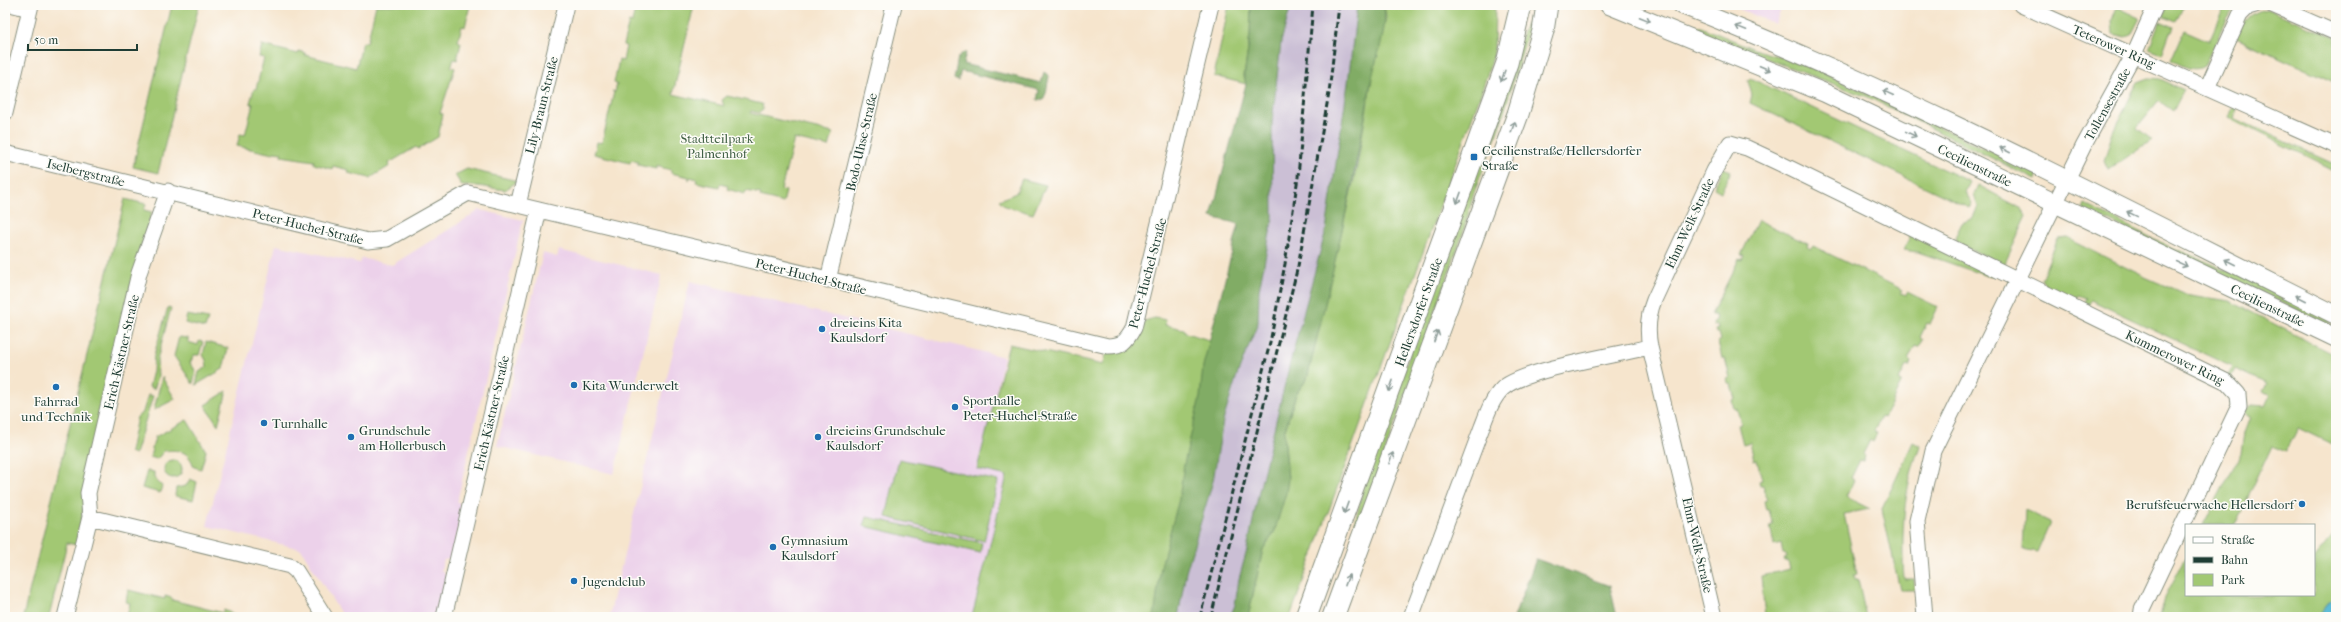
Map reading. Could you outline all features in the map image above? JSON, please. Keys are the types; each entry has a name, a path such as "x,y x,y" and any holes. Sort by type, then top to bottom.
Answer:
{"main road":[{"name":"Hellersdorfer Straße","path":"1306,617 1507,63 1521,5"},
{"name":"Hellersdorfer Straße","path":"1333,617 1518,114 1543,31 1547,5"}],"street":[{"path":"5,113 31,7 14,5"},
{"name":"Lily-Braun-Straße","path":"518,205 566,5"},
{"name":"Bodo-Uhse-Straße","path":"828,280 894,5"},
{"name":"Peter-Huchel-Straße","path":"168,191 368,241 387,239 468,192 828,280 1108,346 1118,346 1123,344 1134,328 1211,5"},
{"name":"Cecilienstraße","path":"1609,5 1826,93 2237,289 2336,338"},
{"name":"Cecilienstraße","path":"1682,5 1777,43 1850,75 2336,315"},
{"name":"Teterower Ring","path":"2021,5 2134,54 2336,146"},
{"name":"Tollensestraße","path":"2066,181 2134,54 2156,5"},
{"path":"2207,88 2240,15 2248,7 2255,5"},
{"path":"2272,5 2336,33"},
{"name":"Ehm-Welk-Straße","path":"1714,617 1650,347 1650,312 1654,300 1714,171 1730,143 1747,148 1777,162 2018,281"},
{"name":"Iselbergstraße","path":"5,153 168,191"},
{"path":"1924,617 1917,521 1932,458 2066,181"},
{"name":"Erich-Kästner-Straße","path":"65,617 90,516 88,493 138,281 168,191"},
{"name":"Erich-Kästner-Straße","path":"444,617 539,210"},
{"name":"Kummerower Ring","path":"2018,281 2227,382 2238,394 2239,406 2142,610 2141,617"},
{"path":"1411,617 1482,427 1492,403 1502,388 1533,373 1650,347"},
{"path":"90,516 290,566 296,571 325,617"}],"shaded area":[{"path":"1263,5 1382,5 1357,166 1253,617 1154,617 1226,345"},
{"path":"1730,5 1783,5 1775,24"},
{"name":"Grundschule am Hollerbusch","path":"480,210 523,220 457,502 464,507 452,558 444,560 442,565 441,570 447,577 438,617 343,617 301,549 207,526 276,245 360,263 361,258 392,265"},
{"name":"Kita Wunderwelt","path":"559,250 662,275 614,474 497,446 543,253 557,257"},
{"name":"dreieins Grundschule Kaulsdorf","path":"690,281 1004,357 995,395 1001,419 990,417 978,469 1007,476 972,617 609,617"}],"green space":[{"path":"172,5 199,5 158,173 133,167"},
{"path":"376,5 470,5 465,27 462,26 458,41 461,43 457,60 454,59 451,67 455,68 440,113 443,114 438,137 418,149 416,147 389,163 390,166 370,178 348,173 349,170 333,166 332,169 314,164 314,161 281,156 282,153 274,152 273,154 237,146 240,134 245,135 253,104 250,103 254,89 256,89 264,58 259,57 262,45 298,54 299,51 305,53 305,55 356,68 363,42 367,43"},
{"name":"Stadtteilpark Palmenhof","path":"633,5 694,5 673,94 724,106 722,100 727,96 762,104 763,110 759,113 751,111 750,113 833,133 829,147 794,139 781,190 786,191 783,203 760,197 761,194 746,191 745,194 727,189 728,186 720,184 719,187 696,182 697,179 690,177 689,180 689,177 671,173 671,170 656,166 656,169 638,165 638,162 631,160 630,163 594,154 597,142 602,143 614,92 612,91 615,92 617,84 614,83 619,60 623,61 626,46 623,45 629,22 632,23 635,8"},
{"path":"1229,5 1251,5 1250,36 1244,76 1246,84 1214,76"},
{"path":"1251,5 1291,5 1281,42 1272,122 1273,217 1259,290 1258,323 1237,375 1223,421 1213,481 1186,572 1178,617 1154,617 1161,566 1179,499 1184,464 1200,397 1203,366 1239,224 1211,217 1246,84 1244,76 1250,36"},
{"path":"1357,5 1384,5 1385,15 1383,34 1371,82 1342,232 1307,379 1296,394 1284,433 1288,479 1286,493 1274,533 1263,549 1248,617 1230,617 1235,605 1239,579 1247,550 1259,491 1290,363 1326,230 1348,83"},
{"path":"1384,5 1495,5 1494,54 1290,617 1248,617 1263,549 1274,533 1288,479 1284,433 1296,394 1307,379 1357,166 1374,66 1386,17"},
{"path":"2167,5 2184,5 2176,22 2162,16"},
{"path":"2225,5 2238,5 2227,18 2204,66 2196,69 2183,66 2171,60 2184,30 2209,41"},
{"path":"2117,7 2140,18 2131,35 2125,37 2113,34 2112,20"},
{"path":"2267,9 2336,38 2336,83 2234,37 2247,18 2256,12"},
{"path":"2160,21 2174,27 2172,32 2170,32 2162,54 2149,49"},
{"path":"1526,23 1530,25 1501,123 1474,193 1463,233 1359,525 1355,523 1364,484"},
{"path":"1696,25 1759,51 1804,63 2038,174 2036,180 1868,97 1694,31 1693,27"},
{"path":"964,52 966,53 963,64 1041,83 1044,72 1049,76 1046,93 1043,100 1037,100 1039,90 961,71 958,81 954,79 958,57"},
{"path":"1750,78 1970,182 1965,192 1972,203 1969,208 1750,103 1752,95 1748,81"},
{"path":"2149,78 2160,79 2184,90 2173,111 2159,101 2137,128 2152,140 2108,170 2104,161 2113,131 2138,82"},
{"path":"2233,107 2237,109 2234,118 2336,165 2336,171 2229,118"},
{"path":"1723,168 1731,171 1721,192 1714,188"},
{"path":"467,169 518,181 505,190 478,186 462,186 455,175"},
{"path":"1022,179 1046,185 1033,214 1005,206 999,200 1016,193"},
{"path":"1978,185 2022,209 2027,216 2004,265 1956,242 1955,237 1962,223 1973,218 1978,206 1974,194"},
{"path":"125,199 146,204 144,210 152,212 140,250 100,410 77,545 67,543 49,617 23,617"},
{"path":"2084,204 2166,245 2251,280 2327,319 2331,326 2082,209"},
{"path":"1758,220 1808,244 1807,247 1811,249 1813,246 1903,290 1901,293 1906,295 1907,292 1938,307 1930,324 1927,323 1920,337 1923,339 1919,347 1915,346 1908,360 1911,362 1909,367 1906,366 1899,380 1902,382 1884,418 1881,417 1874,431 1877,433 1873,442 1870,440 1863,454 1865,456 1863,461 1860,460 1851,478 1854,480 1846,497 1870,509 1844,514 1857,574 1854,575 1855,579 1858,579 1866,617 1765,617 1761,576 1790,569 1788,561 1785,561 1784,559 1787,558 1786,554 1783,554 1781,543 1774,545 1770,526 1773,525 1769,510 1766,510 1764,501 1767,500 1763,485 1760,485 1759,481 1762,480 1757,459 1754,460 1750,442 1743,444 1738,425 1741,424 1737,409 1734,409 1732,400 1735,399 1731,384 1728,384 1727,379 1730,378 1725,358 1722,358 1718,342 1721,340 1719,333 1716,333 1715,330 1718,329 1717,325 1714,326 1713,323 1716,322 1715,315 1711,315 1739,259 1742,260 1744,256 1741,255"},
{"path":"1911,234 1994,275 1987,276 1918,252 1904,250"},
{"path":"2067,238 2145,277 2184,294 2230,301 2336,356 2336,446 2298,428 2286,452 2272,446 2235,524 2204,524 2241,453 2244,433 2250,417 2243,413 2252,405 2265,406 2270,395 2263,391 2267,384 2235,369 2231,377 2228,376 2232,367 2091,300 2087,308 2082,306 2086,298 2078,295 2074,302 2047,288 2041,279 2058,239"},
{"path":"168,307 171,308 157,360 158,377 154,389 149,387 153,371 154,355"},
{"path":"187,315 208,319 205,328 185,323"},
{"path":"1155,318 1166,320 1165,325 1184,329 1186,333 1226,345 1154,617 972,617 1007,476 977,469 1009,344 1103,365 1107,352 1122,351 1133,346 1144,321"},
{"path":"179,337 188,338 188,342 198,345 199,341 203,342 199,355 194,355 190,363 196,371 193,384 174,356"},
{"path":"206,342 228,348 223,369 196,385 199,372 207,367 206,360 203,355"},
{"path":"162,377 175,399 154,410"},
{"path":"227,391 218,425 205,405"},
{"path":"148,395 153,396 135,454 130,452 137,417 143,412"},
{"path":"187,420 206,451 201,469 194,467 189,457 183,452 179,451 164,451 157,459 150,457 155,437"},
{"path":"1913,442 1920,446 1910,478 1904,512 1903,546 1904,579 1914,579 1915,590 1900,590 1882,509"},
{"path":"899,459 998,481 984,541 886,517"},
{"path":"173,460 179,463 182,469 179,475 173,478 167,475 164,469 167,463"},
{"path":"147,471 154,472 154,478 162,486 160,493 142,488"},
{"path":"190,479 197,482 193,500 175,496 176,488 186,486"},
{"path":"2025,510 2050,522 2037,552 2023,549"},
{"path":"867,517 982,543 980,553 864,526"},
{"path":"2336,532 2336,594 2318,617 2160,617 2165,597 2185,559 2185,596 2315,596 2315,557"},
{"path":"1536,559 1610,586 1617,617 1514,617"},
{"path":"128,590 165,599 165,596 172,598 172,600 223,613 224,610 241,617 127,617 130,603 126,602"}],"water":[{"path":"2336,594 2336,617 2318,617"}],"railway":[{"path":"1200,617 1270,343 1285,264 1298,177 1313,5"},
{"path":"1211,617 1298,266 1329,93 1339,5"}],"place":[{"name":"Cecilienstraße/Hellersdorfer Straße","path":"1474,157"},
{"name":"dreieins Kita Kaulsdorf","path":"822,329"},
{"name":"Kita Wunderwelt","path":"574,385"},
{"name":"Fahrrad und Technik","path":"56,387"},
{"name":"Sporthalle Peter-Huchel-Straße","path":"955,407"},
{"name":"Turnhalle","path":"264,423"},
{"name":"Grundschule am Hollerbusch","path":"351,437"},
{"name":"dreieins Grundschule Kaulsdorf","path":"818,437"},
{"name":"Berufsfeuerwache Hellersdorf","path":"2302,504"},
{"name":"Gymnasium Kaulsdorf","path":"773,547"},
{"name":"Jugendclub","path":"574,581"}]}
